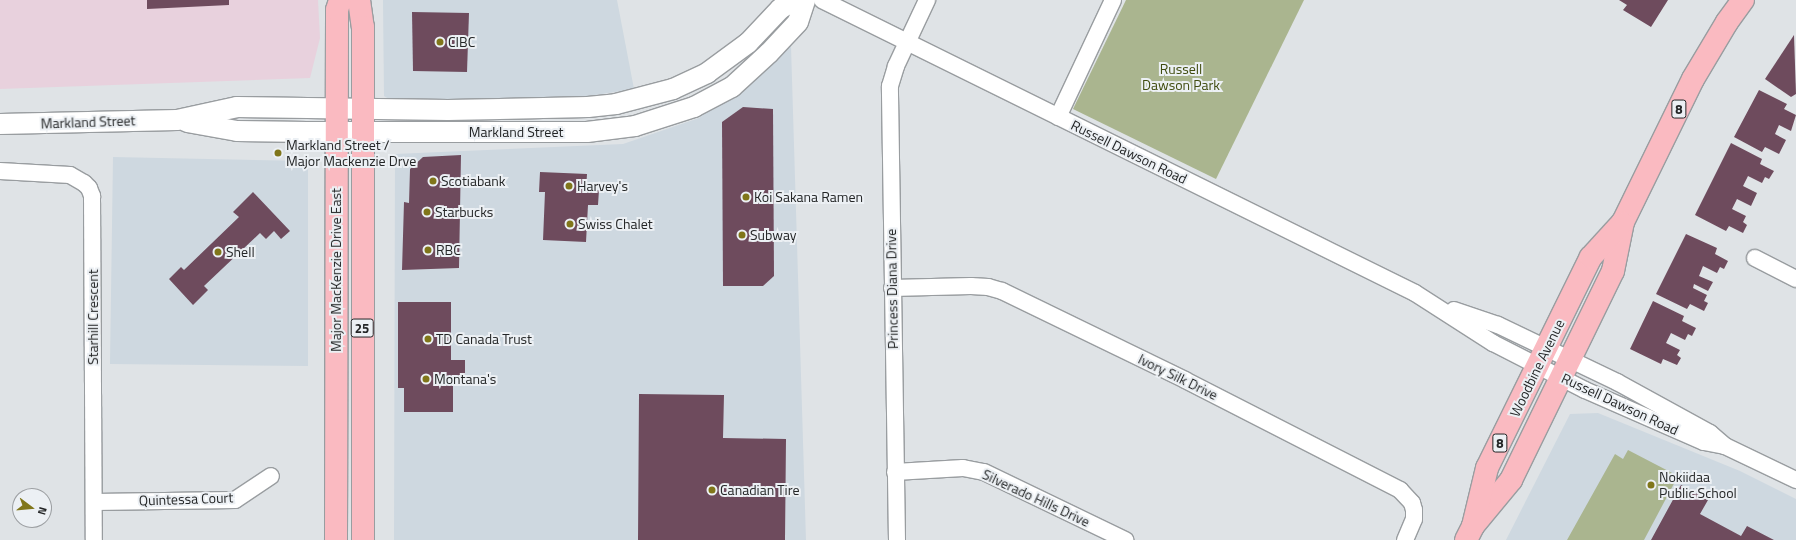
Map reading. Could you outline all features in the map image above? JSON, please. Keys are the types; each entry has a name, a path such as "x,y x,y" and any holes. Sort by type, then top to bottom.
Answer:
{"main road":[{"name":"Major MacKenzie Drive East","path":"336,540 337,10 340,0"},
{"name":"Major MacKenzie Drive East","path":"359,0 363,27 363,540"},
{"name":"Woodbine Avenue","path":"1470,533 1511,480 1613,272 1623,222 1693,79 1727,22 1743,0"},
{"name":"Woodbine Avenue","path":"1470,533 1487,468 1542,356 1591,257 1623,222"}],"street":[{"name":"Markland Street","path":"0,124 177,120 237,107 550,108 588,107 629,102 673,89 718,66 748,43 780,9 795,0"},
{"name":"Markland Street","path":"177,120 237,131 587,132 635,126 668,117 720,94 744,77 798,22 805,0"},
{"name":"Russell Dawson Road","path":"822,0 1435,303 1493,343 1542,356 1704,442 1725,446 1796,480"},
{"name":"Princess Diana Drive","path":"897,540 890,86 893,71 927,0"},
{"path":"1058,117 1114,0"},
{"name":"Starhill Crescent","path":"0,171 70,175 89,188 92,196 94,540"},
{"path":"1754,258 1796,279"},
{"name":"Ivory Silk Drive","path":"892,288 988,287 1037,308 1299,436 1400,490 1412,503 1414,510 1414,519 1405,540"},
{"name":"Silverado Hills Drive","path":"895,472 963,468 984,472 1125,540"},
{"name":"Quintessa Court","path":"94,502 234,500 271,476"}],"shaded area":[{"path":"0,0 318,0 320,38 310,78 0,89"},
{"path":"383,0 617,0 634,89 589,96 394,102 384,96"},
{"path":"791,46 806,540 394,540 395,154 623,144 699,118"},
{"path":"113,157 308,161 308,366 110,364"},
{"name":"Nokiidaa Public School","path":"1598,413 1740,471 1796,499 1796,540 1506,540 1570,414"}],"green space":[{"name":"Russell Dawson Park","path":"1126,0 1304,0 1216,179 1073,109"},
{"path":"1628,450 1678,476 1644,540 1567,540 1615,454 1623,459"}],"building":[{"path":"147,0 229,0 229,5 147,9"},
{"path":"1619,0 1668,0 1651,27 1623,10 1627,5"},
{"name":"CIBC","path":"412,12 469,13 467,72 413,71"},
{"path":"1794,35 1796,94 1791,97 1765,79"},
{"path":"1759,90 1787,104 1784,109 1796,115 1791,131 1779,125 1775,134 1786,140 1779,154 1765,147 1762,152 1734,137"},
{"path":"743,107 773,109 774,276 763,286 723,286 722,122"},
{"path":"1731,143 1762,159 1760,164 1774,171 1769,179 1765,177 1762,183 1748,176 1743,186 1757,193 1751,206 1737,199 1732,209 1746,216 1743,222 1747,225 1743,233 1729,226 1726,231 1695,215"},
{"path":"461,155 459,268 402,270 404,202 409,203 410,169 423,157"},
{"path":"540,172 587,174 586,190 599,190 598,205 588,205 586,242 543,240 545,192 539,192"},
{"path":"253,192 290,231 281,239 274,231 266,239 260,233 204,286 208,290 193,305 169,279 181,267 184,270 239,217 233,212"},
{"path":"1686,234 1717,248 1715,254 1728,261 1724,269 1720,267 1717,273 1703,266 1699,276 1713,282 1708,291 1694,284 1693,288 1707,295 1704,301 1708,303 1704,311 1690,304 1687,309 1656,294"},
{"path":"1653,301 1684,316 1682,321 1696,328 1692,336 1688,334 1685,340 1671,333 1666,343 1680,350 1677,355 1681,358 1677,365 1663,359 1661,364 1630,349"},
{"path":"398,302 451,302 451,360 465,360 465,381 453,381 453,412 404,412 404,388 398,388"},
{"name":"Canadian Tire","path":"639,394 724,395 723,438 786,439 785,540 638,540"},
{"path":"1681,485 1708,500 1700,514 1741,536 1747,526 1774,540 1651,540"}],"place":[{"name":"CIBC","path":"440,42"},
{"name":"Markland Street / Major Mackenzie Drve","path":"278,153"},
{"name":"Scotiabank","path":"433,181"},
{"name":"Harvey's","path":"569,186"},
{"name":"Koi Sakana Ramen","path":"746,197"},
{"name":"Starbucks","path":"427,212"},
{"name":"Swiss Chalet","path":"570,224"},
{"name":"Subway","path":"742,235"},
{"name":"RBC","path":"428,250"},
{"name":"Shell","path":"218,252"},
{"name":"TD Canada Trust","path":"428,339"},
{"name":"Montana's","path":"426,379"},
{"name":"Nokiidaa Public School","path":"1651,485"},
{"name":"Canadian Tire","path":"712,490"}]}
